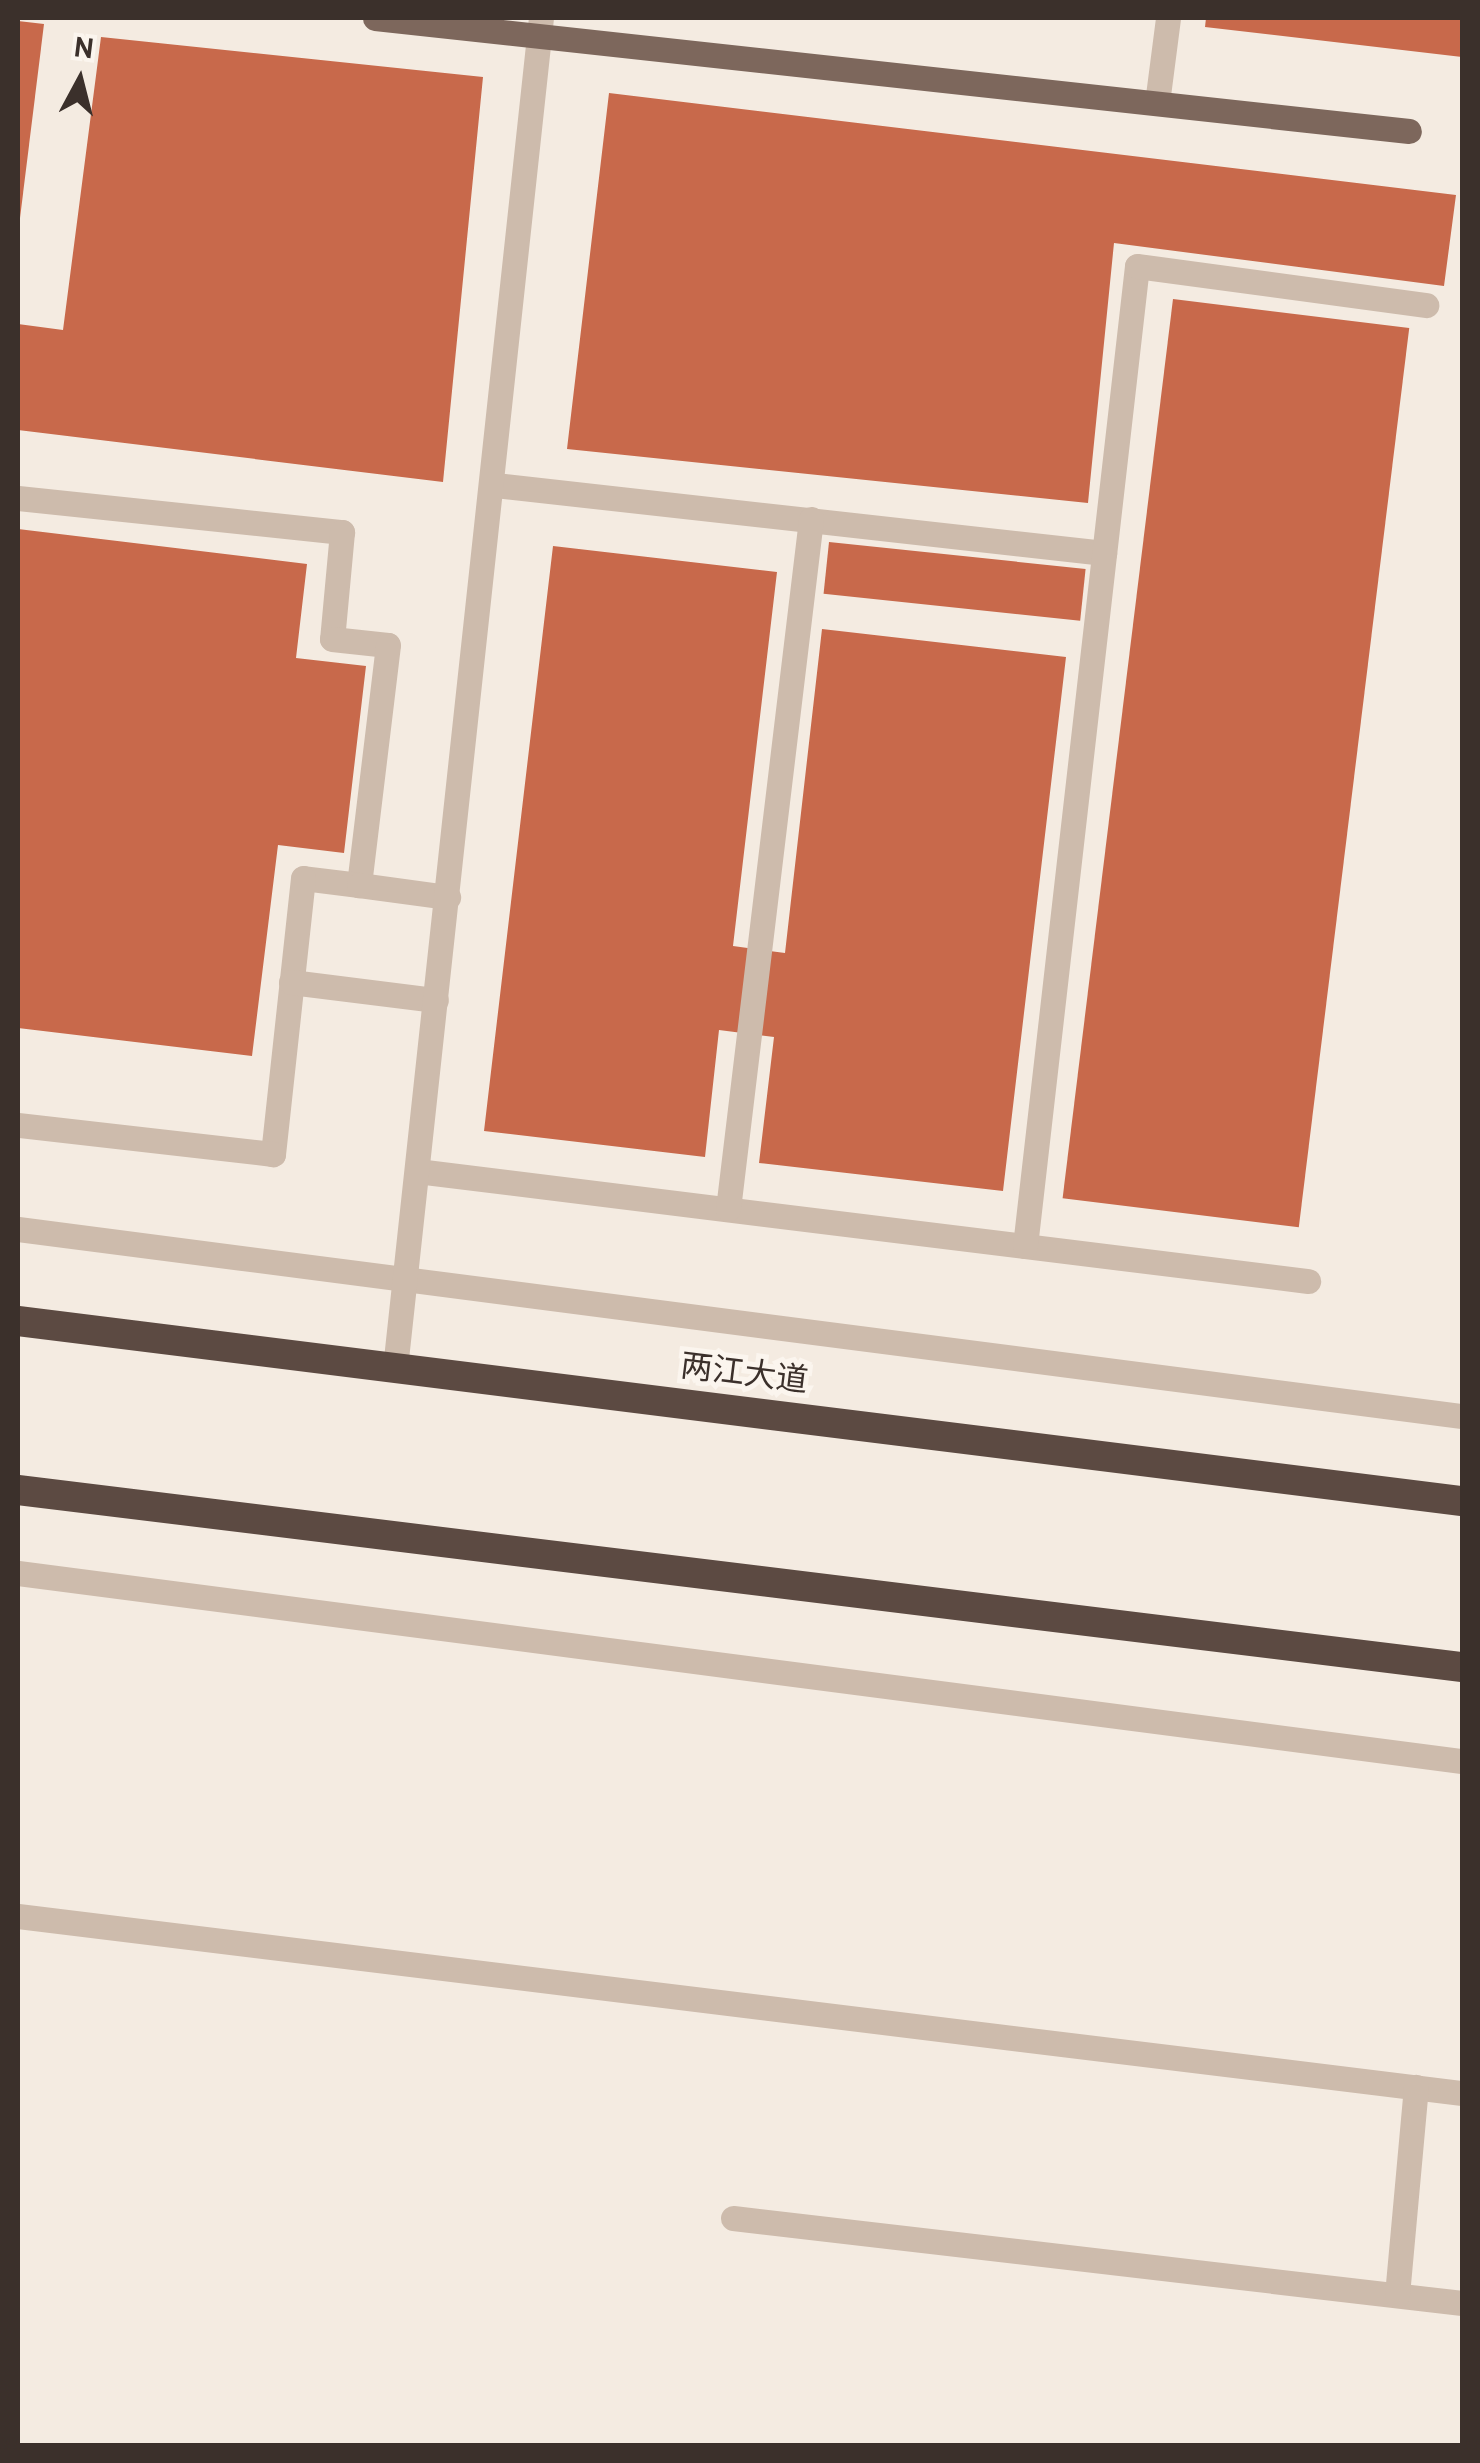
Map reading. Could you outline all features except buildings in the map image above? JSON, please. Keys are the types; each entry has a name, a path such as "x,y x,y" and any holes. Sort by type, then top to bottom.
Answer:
{"highway":[{"name":"两江大道","path":"18,1320 1462,1501"},
{"path":"18,1490 1462,1667"}],"main road":[{"path":"375,18 540,27 1409,131"}],"street":[{"path":"1158,103 1168,18"},
{"path":"395,1368 494,485 540,27"},
{"path":"1026,1246 1137,266 1426,304"},
{"path":"494,485 1104,552"},
{"path":"18,498 342,532 332,638 388,645 358,885"},
{"path":"728,1210 811,519"},
{"path":"18,1125 273,1154 303,878 448,897"},
{"path":"292,982 436,1000"},
{"path":"417,1171 1308,1281"},
{"path":"18,1229 1462,1416"},
{"path":"18,1573 1462,1761"},
{"path":"18,1916 1462,2093"},
{"path":"1398,2296 1416,2087"},
{"path":"734,2218 1462,2303"}]}
